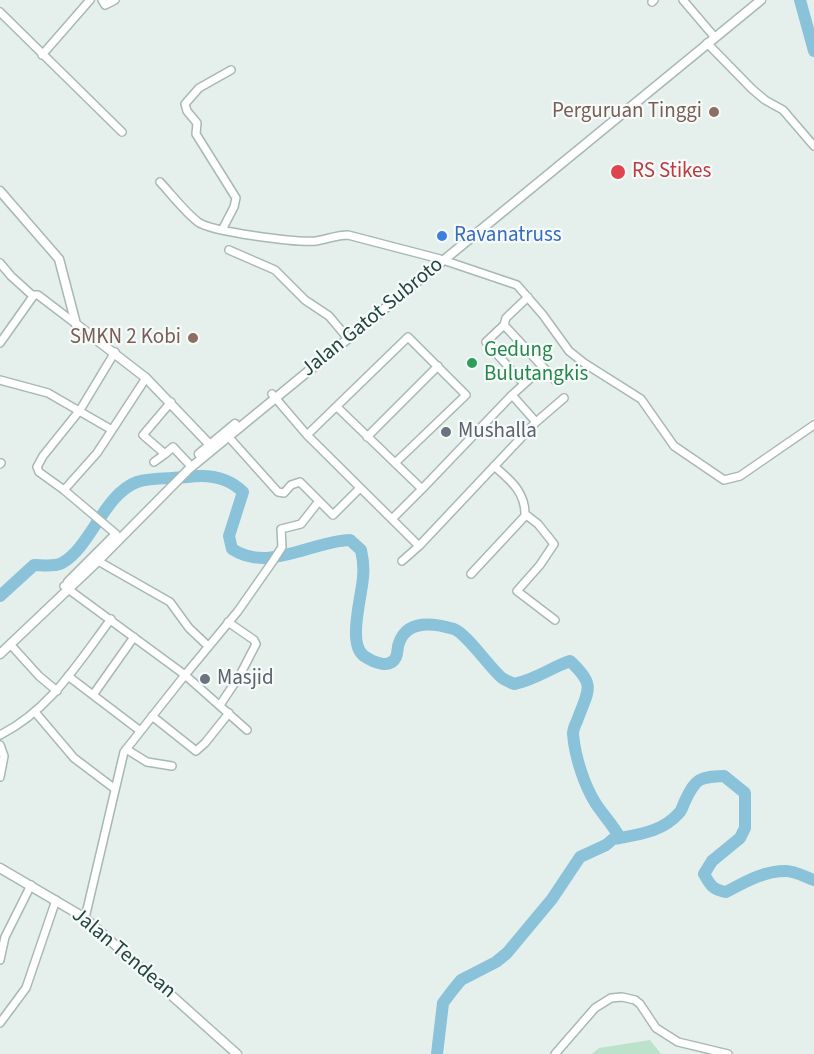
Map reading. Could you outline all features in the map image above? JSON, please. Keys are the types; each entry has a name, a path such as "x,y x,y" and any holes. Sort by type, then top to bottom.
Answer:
{"street":[{"path":"102,0 105,5 115,0"},
{"path":"683,0 712,33"},
{"name":"Jalan Gatot Subroto","path":"274,396 345,335 442,260 752,0"},
{"name":"Jalan Gatot Subroto","path":"0,646 98,561 188,466 761,0"},
{"path":"42,55 86,1"},
{"path":"0,12 122,132"},
{"path":"707,43 752,89 765,100 783,110 814,146"},
{"path":"222,230 236,198 196,134 197,123 185,105 199,88 231,70"},
{"path":"160,182 199,223 222,230 236,234 311,241 348,235 442,260 517,285 569,351 641,399 674,446 724,480 740,476 814,425"},
{"path":"0,191 59,259 76,324"},
{"path":"229,250 275,270 305,300 329,316 345,335"},
{"path":"0,263 33,296"},
{"path":"0,343 3,333 33,296 38,295 146,378 212,446"},
{"path":"524,384 486,342 528,297"},
{"path":"504,325 556,381"},
{"path":"307,435 408,337 466,395 395,462"},
{"path":"114,532 39,472 37,467 43,456 80,410 115,352"},
{"path":"368,436 438,366"},
{"path":"392,519 512,395 543,367"},
{"path":"64,490 86,467 146,378"},
{"path":"0,380 48,393 112,430"},
{"path":"512,395 536,422"},
{"path":"274,396 307,435 419,546"},
{"path":"402,561 419,546 536,422 564,398"},
{"path":"165,454 143,435 171,402"},
{"path":"337,407 422,489"},
{"path":"226,434 278,492 284,494 291,484 300,482 333,515 360,488"},
{"path":"154,462 173,447 188,466"},
{"path":"471,574 493,548 524,519 521,493 494,466"},
{"name":"Jalan Gatot Subroto","path":"0,654 66,588 114,532 175,479"},
{"path":"85,918 126,749 228,622 273,561 282,547 281,529 301,524 319,501"},
{"path":"525,514 538,524 554,544 540,565 517,591 555,620"},
{"path":"98,561 170,602 189,628 208,646"},
{"path":"66,588 185,675 247,730"},
{"path":"0,735 19,725 57,692 111,619"},
{"path":"220,705 240,675 255,644 254,640 228,622"},
{"path":"93,695 134,637"},
{"path":"10,644 57,692"},
{"path":"68,676 140,730"},
{"path":"35,712 74,758 115,789"},
{"path":"152,717 196,751 229,713"},
{"path":"0,745 4,756 0,777"},
{"path":"126,749 153,764 172,766"},
{"name":"Jalan Tendean","path":"0,868 85,918 237,1054"},
{"path":"0,960 5,938 31,885"},
{"path":"0,1023 26,988 56,900"},
{"path":"555,1054 595,1008 611,998 622,997 635,1000 640,1004 656,1028 678,1042 728,1054"}],"green space":[{"path":"650,1040 661,1054 592,1054 599,1048"}],"waterway":[{"path":"800,0 814,51"},
{"path":"0,596 34,565 59,564 72,555 115,497 125,488 149,479 210,476 231,483 243,492 229,536 232,549 246,556 275,557 350,540 361,550 363,574 356,631 359,650 364,656 381,664 390,663 396,657 399,643 408,630 415,626 430,624 459,632 502,678 514,684 529,680 570,661 579,669 588,689 573,732 578,761 584,780 596,804 620,838 613,839 606,845 580,857 552,899 507,953 496,962 461,980 443,1003 437,1054"},
{"path":"620,838 644,833 666,824 680,812 689,793 699,780 724,776 745,793 745,828 740,838 712,861 704,874 710,884 726,892 747,881 778,871 796,873 814,880"}],"place":[{"name":"Perguruan Tinggi","path":"714,112"},
{"name":"RS Stikes","path":"618,172"},
{"name":"Ravanatruss","path":"442,236"},
{"name":"SMKN 2 Kobi","path":"193,338"},
{"name":"Gedung Bulutangkis","path":"472,363"},
{"name":"Mushalla","path":"446,432"},
{"name":"Masjid","path":"205,679"}]}
